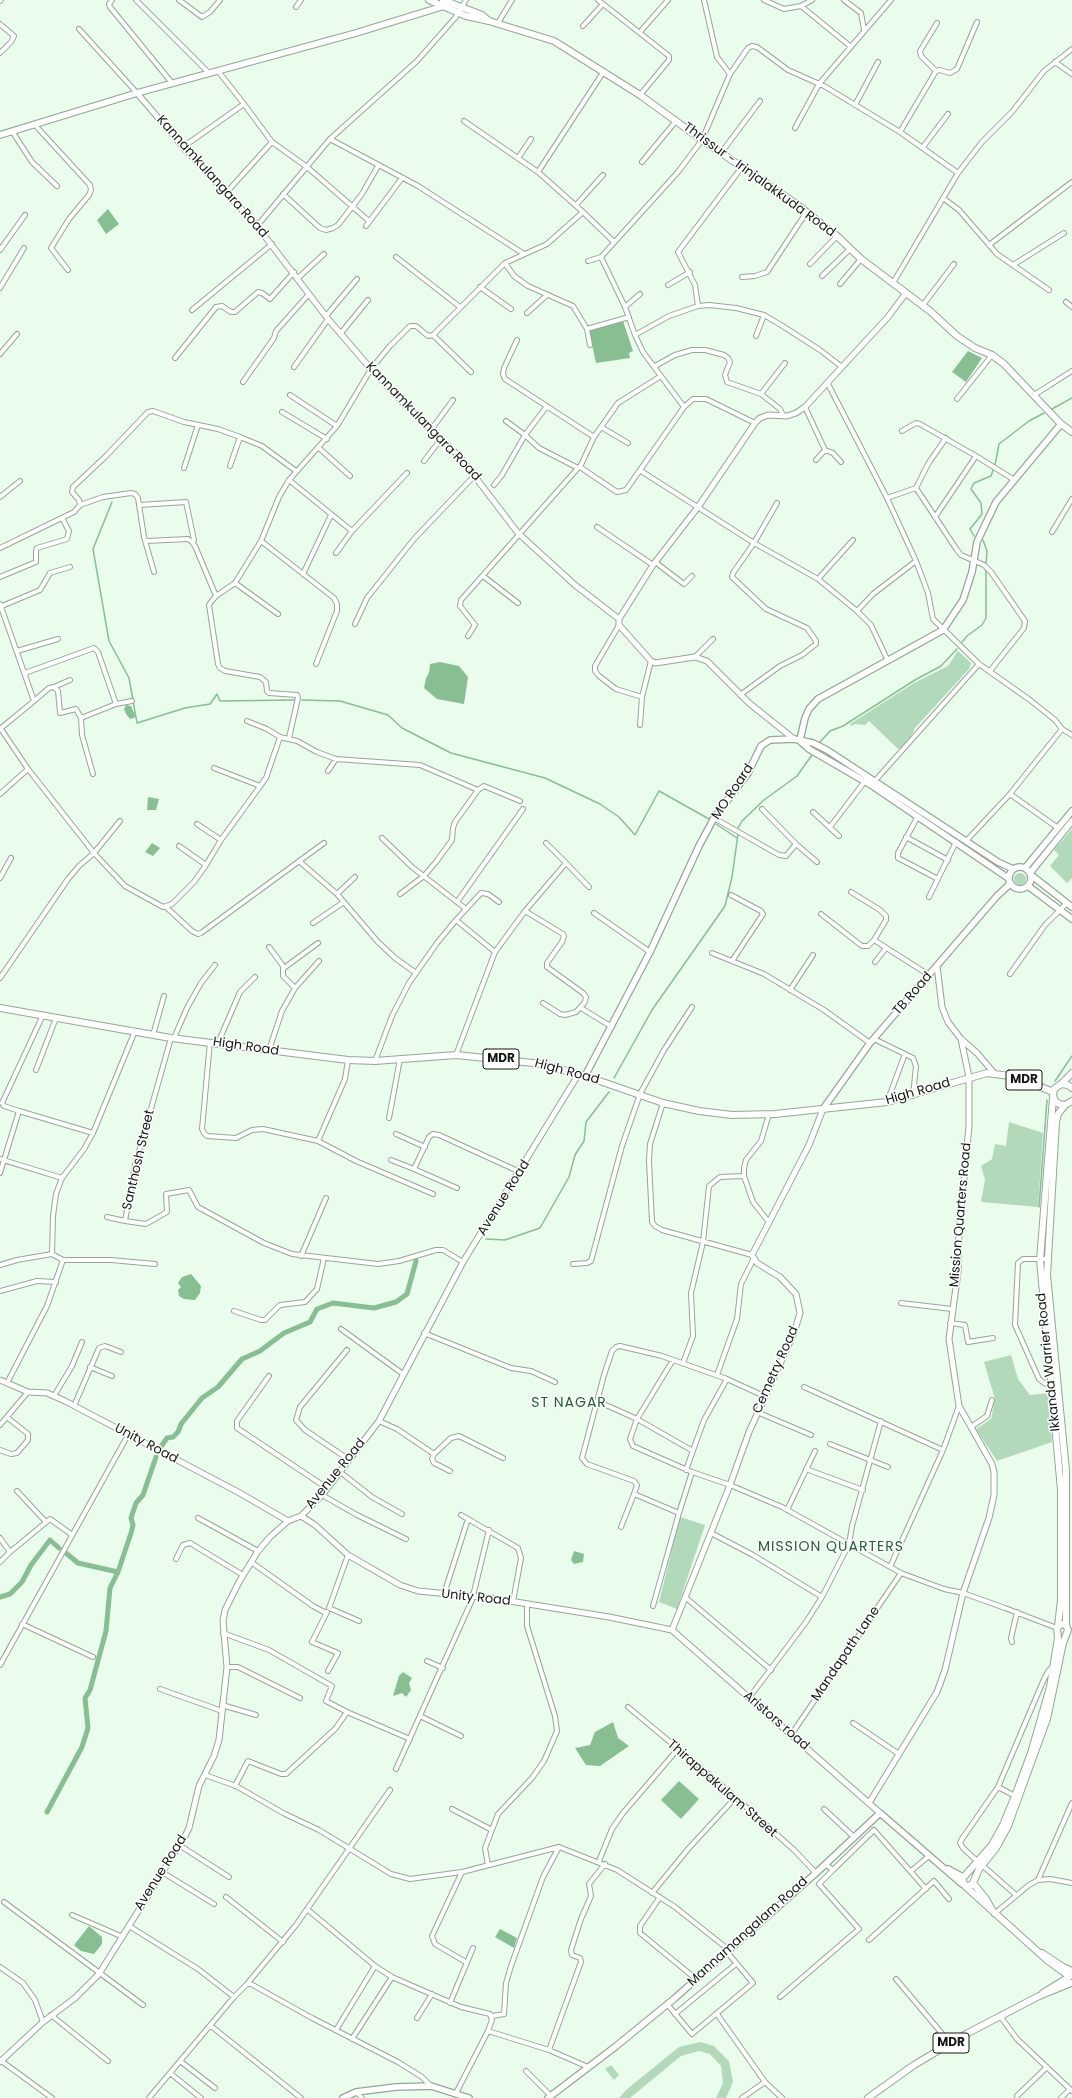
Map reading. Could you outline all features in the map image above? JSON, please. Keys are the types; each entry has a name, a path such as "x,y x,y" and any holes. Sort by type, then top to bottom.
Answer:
{"main road":[{"path":"429,0 452,4 458,13"},
{"path":"443,3 458,13"},
{"path":"1,133 218,71 443,3"},
{"name":"Thrissur - Irinjalakkuda Road","path":"458,13 479,20 498,23 554,41 640,95 702,140 781,193 837,236 861,259 923,305 957,336 975,348 992,354 1004,364 1061,424 1072,432"},
{"path":"1061,424 996,502 977,542 974,560 963,600 943,630 818,699 809,709 797,740 865,781 918,816 1008,878 1010,884 1020,889 1028,886 1031,881 1030,874 1072,821"},
{"name":"MO Roard","path":"582,1075 612,1027 650,952 714,818 748,773 761,746 770,740 797,740 813,743 827,750 876,780 998,862 1013,869"},
{"path":"1025,868 1072,811"},
{"path":"1008,878 1013,869 1018,867 1025,868 1030,874 1072,907"},
{"name":"TB Road","path":"823,1109 872,1041 997,896 1010,884"},
{"path":"1028,886 1072,919"},
{"name":"High Road","path":"0,1008 172,1038 348,1060 375,1061 456,1055 543,1064 582,1075 663,1103 699,1111 732,1115 769,1114 887,1102 913,1096 969,1077 994,1073 1016,1077 1053,1095 1056,1103 1070,1103"},
{"path":"1053,1095 1056,1087 1072,1073"},
{"path":"1061,1084 1068,1084 1072,1088"},
{"name":"Ikkanda Warrier Road","path":"1053,1095 1040,1260 1052,1385 1066,1471"},
{"name":"Ikkanda Warrier Road","path":"964,1876 996,1848 1008,1826 1035,1755 1055,1689 1068,1631 1066,1471 1047,1275 1047,1259 1056,1122 1058,1114 1070,1103"},
{"name":"Ikkanda Warrier Road","path":"974,1882 980,1863 1003,1825 1015,1796 1042,1718 1054,1666 1066,1561"},
{"path":"1061,1624 1068,1631 1058,1629 1061,1624"},
{"path":"880,1813 994,1914 1071,1977"},
{"name":"Mannamangalam Road","path":"552,2096 696,1979 826,1864 880,1813"},
{"path":"942,1867 964,1876 970,1875 994,1914"},
{"path":"963,1885 964,1876"},
{"path":"963,1885 969,1887 974,1882"},
{"name":"MDR","path":"871,2097 914,2065 950,2043 1071,1977"},
{"path":"343,2098 356,2092 396,2087 432,2086 469,2098"}],"street":[{"path":"112,0 109,2 110,7 172,83"},
{"path":"136,0 209,73"},
{"path":"179,0 202,17 210,12 220,0"},
{"path":"296,7 301,0"},
{"path":"257,226 330,139 399,78 458,13 466,0"},
{"path":"498,23 512,0"},
{"path":"598,0 669,56 669,60 640,95"},
{"path":"640,32 668,0"},
{"path":"704,0 717,57 730,74"},
{"path":"764,0 784,9 801,6 812,0"},
{"path":"844,0 860,13 864,30"},
{"path":"795,128 819,84 891,0"},
{"path":"583,26 603,4"},
{"path":"801,6 850,46"},
{"path":"937,23 920,51 921,56 936,71 940,70 950,73 957,69 977,22"},
{"path":"0,24 14,36 11,42 0,53"},
{"path":"79,29 137,93"},
{"path":"588,260 600,257 678,172 702,140 730,74 748,48 752,46 757,47 788,70 819,84 900,132 958,173"},
{"path":"893,283 958,173 982,142 1012,112 1044,71 1072,49"},
{"path":"855,105 878,62"},
{"path":"1055,62 1072,74"},
{"path":"218,71 272,142 306,167 369,221"},
{"path":"538,172 604,71"},
{"path":"900,132 936,71"},
{"name":"Kannamkulangara Road","path":"137,93 183,146 257,226 294,272 327,318 371,369 460,457 518,533 575,585 619,619"},
{"path":"722,153 760,101"},
{"path":"183,146 244,104"},
{"path":"923,147 948,114"},
{"path":"464,121 538,172 576,204 614,242"},
{"path":"642,162 676,121"},
{"path":"34,124 90,185 91,190 89,195 69,219 51,248 68,270"},
{"path":"12,131 32,162 57,186"},
{"path":"330,139 378,166 418,186 524,254"},
{"path":"518,158 531,139"},
{"path":"226,193 272,142"},
{"path":"283,194 320,228 326,230 338,225 352,207 378,166"},
{"path":"698,306 696,285 678,252 742,167"},
{"path":"576,204 603,175"},
{"path":"366,226 402,178"},
{"path":"989,245 1072,182"},
{"path":"943,198 959,210 989,245 1013,265 1049,290"},
{"path":"289,738 298,698 297,695 269,693 264,679 225,671 218,664 210,605 216,596 235,583 261,541 279,497 289,480 327,439 337,426 371,369 410,326 416,326 428,336 433,335 505,264 547,244 583,212"},
{"path":"742,277 755,276 767,272 806,213"},
{"path":"0,250 26,215"},
{"path":"1013,265 1064,232"},
{"path":"810,264 837,236"},
{"path":"192,310 272,244"},
{"path":"0,288 24,248"},
{"path":"822,276 850,249"},
{"path":"298,278 324,254"},
{"path":"396,257 460,307"},
{"path":"600,257 626,307 635,335 643,352 655,366 684,408"},
{"path":"840,284 861,259"},
{"path":"505,264 514,276 572,306 587,329 590,345"},
{"path":"923,305 954,264"},
{"path":"175,358 216,308 222,306 231,312 236,312 258,292 262,292 270,299 294,272"},
{"path":"668,285 690,272"},
{"path":"294,367 327,318 357,279"},
{"path":"480,287 510,309"},
{"path":"642,697 616,689 595,671 595,666 619,625 619,619 654,564 698,507 755,423 760,418 768,415 796,413 805,407 828,384 888,317 906,293"},
{"path":"243,382 274,338 276,331 309,294"},
{"path":"527,313 547,294"},
{"path":"626,307 640,294"},
{"path":"341,333 368,300"},
{"path":"1066,302 1072,307"},
{"path":"635,335 669,316 698,306 709,305 736,308 764,316 820,350 842,367"},
{"path":"756,336 764,316"},
{"path":"587,329 629,317"},
{"path":"0,354 17,334"},
{"path":"433,335 471,372"},
{"path":"517,340 504,368 505,379 594,437"},
{"path":"655,366 675,355 692,350 705,350 728,358 730,362 725,379 727,382 761,394 780,408 782,415"},
{"path":"957,399 992,354"},
{"path":"761,394 785,363"},
{"path":"1034,395 1072,371"},
{"path":"468,636 475,625 459,603 518,533 579,467 594,437 618,403 661,376"},
{"path":"828,384 887,498 916,560 928,593 933,619 979,664 1036,705 1055,720 1062,729 1071,732"},
{"path":"290,395 337,426"},
{"path":"506,421 539,448 579,467 617,492 626,490 641,471 684,408 693,399 706,399 755,423"},
{"path":"431,430 453,400"},
{"path":"494,485 502,475 525,435 547,406"},
{"path":"805,407 825,450 834,453 841,462"},
{"path":"80,505 79,500 72,492 72,487 105,457 145,414 153,412 218,429 262,446 296,471"},
{"path":"282,412 327,439"},
{"path":"902,430 916,423 920,424 1014,479"},
{"path":"184,468 198,425"},
{"path":"601,427 628,443"},
{"path":"230,466 240,437"},
{"path":"887,498 916,488 928,464 946,438"},
{"path":"424,461 441,439"},
{"path":"318,448 350,476"},
{"path":"816,460 825,450"},
{"path":"935,517 976,456"},
{"path":"641,471 754,543 818,579 857,611 875,632 888,661"},
{"path":"336,553 352,532 407,473"},
{"path":"355,624 367,598 414,538 475,475"},
{"path":"289,480 352,532"},
{"path":"0,497 20,481"},
{"path":"916,488 956,550 961,555 984,565 991,572 1025,621 1024,628 1016,640 990,671"},
{"path":"0,548 74,512 80,505 103,497 131,493 138,498 146,541 154,572"},
{"path":"1052,532 1072,499"},
{"path":"139,505 186,502 194,540"},
{"path":"740,695 780,666 802,655 816,644 816,641 807,628 766,609 732,577 733,573 754,543 777,503"},
{"path":"303,574 331,515"},
{"path":"0,578 36,562 37,548 67,538 69,531 62,518"},
{"path":"597,527 684,584 692,576"},
{"path":"146,541 188,539 192,542 216,596"},
{"path":"818,579 853,540"},
{"path":"261,541 334,598 337,611 316,664"},
{"path":"857,611 873,594 916,560"},
{"path":"34,702 1,605 40,590 50,573 70,567"},
{"path":"483,576 518,603"},
{"path":"235,583 278,614"},
{"path":"619,625 651,661 655,663 696,657 707,661 740,695 797,740"},
{"path":"17,652 58,639"},
{"path":"696,657 713,639"},
{"path":"25,673 94,648 98,652 116,704"},
{"path":"640,725 642,697 651,661"},
{"path":"871,785 979,664"},
{"path":"70,680 49,688 0,729 28,768 94,853 125,886 163,907 166,907 192,931 198,934 324,843"},
{"path":"54,687 58,691 60,713 76,709 81,718 82,735 93,774"},
{"path":"81,718 116,704 132,701"},
{"path":"247,721 267,729 280,737 289,738 317,752 336,758 420,765 478,790"},
{"path":"967,840 1010,794 1062,729"},
{"path":"166,907 194,882 221,840 260,786 269,772 280,737"},
{"path":"328,771 336,758"},
{"path":"0,794 28,768"},
{"path":"214,768 260,786"},
{"path":"830,827 865,781"},
{"path":"400,894 424,876 452,840 455,822 478,790 484,786 520,801"},
{"path":"1010,794 1058,828"},
{"path":"457,902 523,809"},
{"path":"762,809 796,844 817,862"},
{"path":"813,812 839,836"},
{"path":"918,816 898,853 898,858 938,879"},
{"path":"714,818 783,857 786,856 796,844"},
{"path":"0,978 68,879 78,866 94,853 120,821"},
{"path":"197,824 221,840"},
{"path":"906,837 948,860"},
{"path":"382,838 424,876 466,909"},
{"path":"929,897 956,842"},
{"path":"546,843 590,887"},
{"path":"179,846 206,865"},
{"path":"0,878 11,858"},
{"path":"298,861 337,894 378,942 395,958 416,973"},
{"path":"456,1055 495,952 525,911 566,863"},
{"path":"337,894 355,877"},
{"path":"821,914 862,946 868,946 874,940 886,920 886,916 880,910 851,892"},
{"path":"375,1061 392,1016 416,973 456,920 481,893 488,894 499,902"},
{"path":"732,895 761,911 763,914 732,961"},
{"path":"313,923 344,902"},
{"path":"1010,974 1045,925 1067,903"},
{"path":"525,911 563,934 564,936 562,942 547,963 547,967 583,993 586,997 581,1008 576,1012 565,1015 560,1014 543,1003"},
{"path":"594,913 650,952"},
{"path":"456,920 495,952"},
{"path":"874,940 929,975"},
{"path":"284,968 318,943"},
{"path":"269,947 284,968 283,976 295,988"},
{"path":"875,962 886,948"},
{"path":"712,953 764,974 872,1041 905,1054 915,1062 913,1096"},
{"path":"790,990 813,955"},
{"path":"269,1050 282,1011 295,988 319,961"},
{"name":"Santhosh Street","path":"215,965 201,983 172,1038 135,1165 125,1221 146,1224 164,1214 168,1209 166,1196 168,1193 189,1190 194,1203 202,1209 264,1243 301,1256"},
{"path":"937,966 942,1007 948,1022 960,1039 977,1053 994,1073"},
{"path":"218,1043 240,992 255,977"},
{"path":"153,1034 164,996"},
{"path":"573,1264 587,1263 592,1258 622,1146 640,1094 664,1050 692,1006"},
{"path":"581,1008 612,1027"},
{"path":"43,1015 2,1099 2,1103 4,1106 19,1111 93,1133"},
{"path":"36,1070 56,1018"},
{"path":"52,1254 53,1216 56,1194 62,1178 84,1149 93,1133 135,1032"},
{"name":"Mission Quarters Road","path":"870,1803 924,1715 945,1670 963,1593 989,1518 994,1490 994,1472 992,1464 959,1406 949,1338 959,1267 959,1233 969,1126 969,1077 960,1039"},
{"path":"210,1042 202,1129 207,1136 236,1138 252,1130 262,1129 318,1141 356,1161 433,1194"},
{"path":"887,1102 905,1054"},
{"path":"389,1118 400,1059"},
{"path":"318,1141 345,1079 348,1060"},
{"name":"Avenue Road","path":"0,2061 51,2015 75,1998 99,1974 179,1845 189,1828 199,1786 214,1756 219,1740 227,1667 224,1633 226,1610 243,1575 258,1551 288,1521 302,1516 322,1494 348,1458 379,1421 424,1333 463,1262 582,1075"},
{"path":"663,1103 650,1144 649,1161 652,1222 655,1226 662,1230 753,1258"},
{"path":"717,1375 737,1319 742,1284 768,1221 809,1145 823,1109"},
{"path":"0,1173 2,1159 19,1111"},
{"path":"768,1221 753,1202 744,1176 746,1160 761,1141 769,1114"},
{"path":"396,1134 425,1147"},
{"path":"414,1169 429,1137 433,1134 439,1135 520,1172"},
{"path":"2,1159 62,1178"},
{"path":"391,1160 456,1188"},
{"path":"683,1363 694,1336 691,1293 703,1242 709,1186 720,1178 744,1176"},
{"path":"326,1198 301,1256 385,1263 436,1250 448,1253 463,1262"},
{"path":"107,1217 125,1221"},
{"path":"0,1265 17,1260 52,1254 63,1260 111,1260 155,1264"},
{"path":"234,1311 265,1320 280,1305 305,1302 317,1289 324,1258"},
{"name":"Cemetry Road","path":"672,1630 730,1485 757,1412 794,1334 800,1313 796,1294 790,1286 753,1258"},
{"path":"1047,1259 1023,1259 1018,1263 1016,1269 1015,1324 1039,1379 1044,1383 1052,1385"},
{"path":"7,1383 44,1312 63,1260"},
{"path":"0,1291 37,1281 56,1282"},
{"path":"901,1303 952,1309"},
{"path":"950,1323 966,1325 968,1342 993,1338"},
{"path":"340,1329 361,1341 403,1374"},
{"path":"424,1333 511,1368 531,1371 555,1382"},
{"path":"54,1396 72,1366 82,1342"},
{"path":"74,1406 96,1352 102,1346 121,1352"},
{"path":"621,1527 637,1485 634,1482 587,1464 582,1458 612,1351 616,1347 620,1346 650,1352 717,1375 764,1396"},
{"path":"347,1350 300,1407 296,1420 304,1430 348,1458"},
{"path":"673,1360 637,1419 630,1439 633,1446 686,1470 730,1485 787,1510 901,1573 944,1589 963,1593 1017,1612 1058,1629"},
{"path":"90,1367 112,1376"},
{"path":"269,1376 237,1421 237,1428 327,1488"},
{"path":"686,1470 704,1420 727,1379"},
{"name":"Unity Road","path":"0,1380 28,1392 40,1391 54,1396 238,1492 288,1521"},
{"path":"804,1387 943,1450"},
{"path":"0,1425 8,1418 28,1392"},
{"path":"971,1427 988,1416 992,1400"},
{"path":"597,1401 637,1419 693,1451"},
{"path":"890,1567 943,1450 959,1406"},
{"path":"757,1412 811,1435"},
{"path":"0,1450 11,1454 17,1453 28,1440 28,1434 8,1418"},
{"path":"379,1421 397,1429 434,1454"},
{"path":"749,1698 793,1642 822,1597 849,1544 852,1526 881,1421"},
{"path":"0,1665 71,1534 128,1435"},
{"path":"450,1471 434,1463 432,1459 434,1454 451,1438 459,1436 503,1458"},
{"path":"830,1444 888,1468"},
{"path":"787,1510 815,1451"},
{"path":"806,1469 863,1490"},
{"path":"339,1471 372,1497 402,1514"},
{"path":"654,1606 679,1513 692,1472"},
{"path":"17,1491 45,1521"},
{"path":"322,1494 357,1515 406,1539"},
{"path":"634,1494 679,1513"},
{"path":"461,1515 513,1544 521,1553 513,1602"},
{"name":"Unity Road","path":"302,1516 315,1525 348,1555 400,1585 418,1591 473,1595 609,1617 672,1630"},
{"path":"198,1518 258,1551"},
{"path":"0,1562 45,1521 50,1519 71,1534"},
{"path":"444,1594 468,1519"},
{"path":"396,1769 443,1668 473,1595 489,1530"},
{"path":"711,1532 753,1555 822,1597"},
{"path":"0,1538 10,1552"},
{"path":"176,1559 183,1545 190,1543 243,1575"},
{"path":"328,1671 338,1653 312,1642 330,1608 348,1555"},
{"path":"251,1562 326,1613"},
{"name":"Mandapath Lane","path":"791,1735 901,1573"},
{"path":"685,1597 771,1670"},
{"path":"488,1865 486,1848 498,1814 505,1805 519,1794 544,1761 557,1731 555,1716 527,1626 527,1604"},
{"path":"330,1608 359,1621"},
{"path":"1012,1642 1011,1638 1017,1612"},
{"path":"22,1624 93,1657"},
{"name":"Aristors road","path":"672,1630 880,1813"},
{"path":"224,1633 269,1650 332,1686 326,1701 347,1712 410,1739"},
{"path":"427,1661 443,1668"},
{"path":"1016,1895 963,1848 960,1843 998,1787 1044,1679 1049,1670 1054,1666"},
{"path":"227,1667 243,1670 300,1698"},
{"path":"160,1689 222,1711"},
{"path":"222,1705 256,1715"},
{"name":"Thirappakulam Street","path":"628,1707 677,1750 718,1782 794,1850 816,1873"},
{"path":"235,1786 248,1761 281,1774 286,1774 336,1728 347,1712"},
{"path":"420,1716 461,1736"},
{"path":"853,1722 899,1754"},
{"path":"599,1861 612,1829 623,1813 677,1750"},
{"path":"205,1775 235,1786 351,1848 391,1874 410,1879 462,1872 560,1847 599,1861 660,1897 700,1926 728,1951 736,1964 753,1983 692,2034 667,2004"},
{"path":"998,1787 1015,1796"},
{"path":"149,2098 234,1997 283,1942 351,1848 390,1790"},
{"path":"652,1892 685,1852 735,1798"},
{"path":"1038,1880 1072,1803"},
{"path":"452,1809 492,1830"},
{"path":"824,1809 854,1837"},
{"path":"780,1997 860,1929 819,1884 874,1830 926,1889"},
{"path":"179,1845 229,1877"},
{"path":"307,1909 375,1966 392,1977 461,2007 490,2014 492,2016 504,2014 506,1983 511,1966 543,1877 560,1847"},
{"path":"911,1871 929,1856"},
{"path":"549,2050 581,1962 580,1958 572,1954 572,1950 581,1919 592,1896 589,1884 605,1864"},
{"path":"826,1864 832,1870"},
{"path":"162,1872 214,1904"},
{"path":"462,1872 432,1936 435,1944 464,1961"},
{"path":"994,1914 1016,1895 1038,1880 1050,1878 1072,1883"},
{"path":"869,1940 934,1881 949,1899"},
{"path":"226,1897 283,1942"},
{"path":"660,1897 640,1926 640,1933 696,1979"},
{"path":"4,1902 99,1974 143,2005"},
{"path":"72,1915 123,1937"},
{"path":"129,1926 198,1969 234,1997"},
{"path":"450,2003 473,1948"},
{"path":"675,2014 736,1964"},
{"path":"336,2030 375,1966"},
{"path":"0,1967 23,1983 35,2000 43,2022"},
{"path":"352,2039 392,1977"},
{"path":"896,1980 950,2043"},
{"path":"247,1984 255,1985 274,1998 398,2062 432,2086"},
{"path":"417,2018 432,1994"},
{"path":"717,2014 765,2082 782,2098"},
{"path":"51,2015 108,2061"},
{"path":"456,2093 488,2031 492,2016"},
{"path":"1000,2016 1017,2039 1071,2090 1061,2098"},
{"path":"211,2026 301,2098"},
{"path":"488,2031 549,2050 588,2067"},
{"path":"0,2061 52,2098"},
{"path":"180,2061 215,2088"},
{"path":"1017,2096 1047,2067"},
{"path":"526,2071 552,2096"},
{"path":"170,2073 201,2098"},
{"path":"742,2098 765,2082"},
{"path":"356,2092 362,2098"}],"shaded area":[{"path":"108,209 119,224 106,234 97,220"},
{"path":"623,321 633,351 629,353 630,358 596,363 589,331"},
{"path":"968,351 982,358 966,382 952,372"},
{"path":"958,651 971,663 969,669 915,728 910,739 902,748 898,749 869,721 865,725 855,724 851,726 850,724 914,683 948,666"},
{"path":"440,662 459,666 468,677 464,704 437,699 424,688 426,678 429,673 430,664"},
{"path":"126,705 131,706 136,717 130,719 124,709"},
{"path":"148,797 159,799 156,810 147,810"},
{"path":"1072,829 1072,878 1067,883 1050,866 1059,855 1054,850"},
{"path":"152,843 160,848 153,856 145,852"},
{"path":"1020,873 1024,875 1026,879 1024,883 1020,885 1016,883 1014,879 1016,875"},
{"path":"1009,1122 1043,1133 1038,1207 981,1202 985,1180 981,1166 992,1159 995,1144 1006,1146"},
{"path":"191,1274 201,1286 200,1293 195,1300 184,1299 179,1296 178,1290 181,1287 178,1283 182,1277"},
{"path":"1011,1355 1018,1379 1030,1395 1048,1393 1052,1442 997,1461 976,1429 991,1419 995,1399 984,1362"},
{"path":"680,1517 705,1525 677,1609 659,1602"},
{"path":"574,1551 584,1554 583,1562 574,1564 571,1560"},
{"path":"403,1672 412,1678 409,1683 411,1690 406,1697 402,1693 393,1696 399,1676"},
{"path":"613,1722 618,1738 629,1746 600,1766 586,1765 575,1748 590,1745 595,1732"},
{"path":"679,1781 699,1799 681,1819 661,1800"},
{"path":"89,1926 102,1937 102,1944 94,1954 81,1951 74,1945"},
{"path":"500,1929 517,1938 514,1948 495,1937"},
{"path":"700,2042 714,2046 729,2061 733,2082 726,2098 716,2098 723,2083 721,2066 710,2054 699,2051 681,2056 630,2098 619,2098 626,2090 679,2047"},
{"path":"611,2065 619,2075 614,2080 605,2069"}],"waterway":[{"path":"1052,409 1072,398"},
{"path":"974,536 970,529 982,514 981,503 971,489 974,483 991,476 995,465 999,444 1029,421 1044,413"},
{"path":"112,502 93,549 109,641 129,678 137,723 185,708 210,704 217,694 220,701 294,700"},
{"path":"983,540 987,551 986,565"},
{"path":"962,642 967,636 982,625 986,618 986,569"},
{"path":"820,742 830,731 843,726 915,680 941,666 957,649"},
{"path":"302,700 340,701 388,715 402,728 451,753 545,778 600,804 619,817 635,835 659,791 709,819"},
{"path":"738,828 742,821 764,800 797,776 812,755"},
{"path":"716,824 737,838"},
{"path":"614,1078 652,1010 725,906 732,877 738,834"},
{"path":"1055,1081 1072,1056"},
{"path":"486,1239 505,1240 540,1228 569,1177 575,1155 584,1141 586,1122 609,1092"},
{"path":"1039,1207 1047,1100"},
{"path":"160,1448 167,1438 173,1437 178,1432 181,1424 202,1398 218,1387 242,1359 260,1351 284,1333 310,1322 317,1309 333,1303 374,1308 396,1302 407,1294 416,1261"},
{"path":"47,1812 82,1747 88,1728 85,1698 90,1690 106,1631 110,1588 118,1572 131,1533 133,1525 131,1518 136,1503 143,1495 156,1457"},
{"path":"0,1597 10,1594 22,1582 31,1565 50,1540 59,1548"},
{"path":"66,1553 78,1563 118,1572"}],"district":[{"name":"ST NAGAR","path":"569,1403"},
{"name":"MISSION QUARTERS","path":"831,1547"}]}
